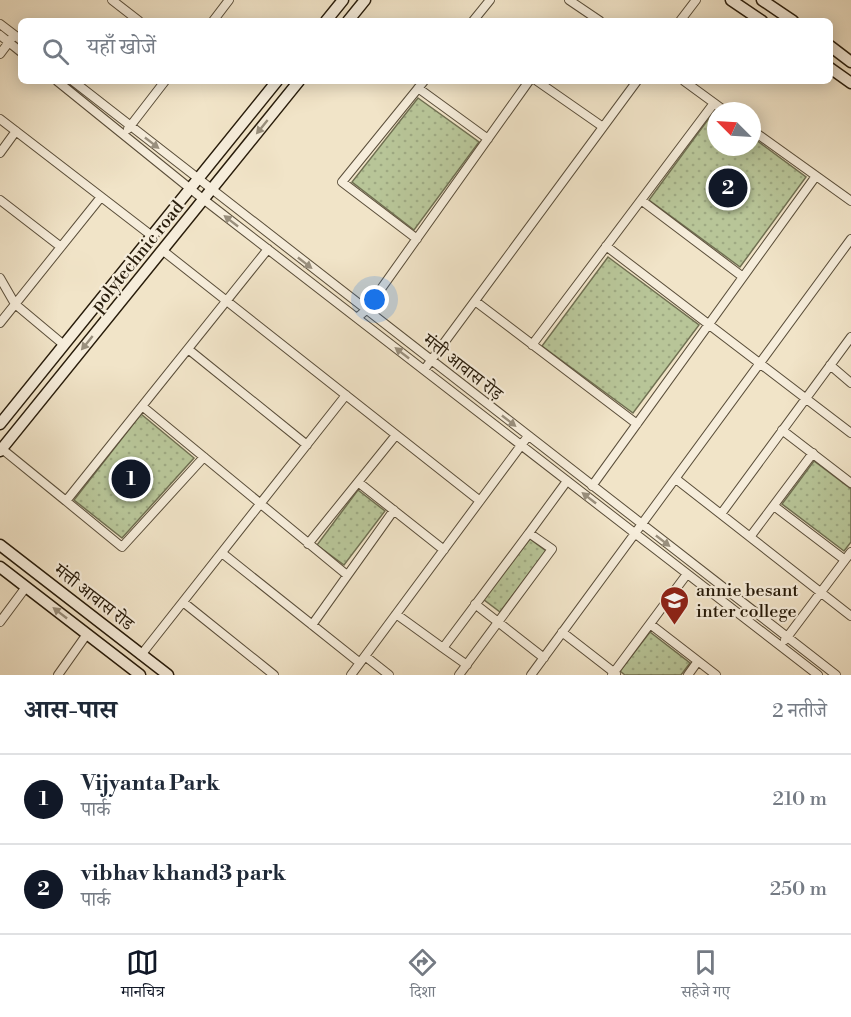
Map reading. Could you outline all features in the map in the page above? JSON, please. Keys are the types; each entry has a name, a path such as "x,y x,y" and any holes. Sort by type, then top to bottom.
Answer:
{"street":[{"path":"112,0 135,18"},
{"path":"215,18 229,0"},
{"path":"328,18 343,0"},
{"path":"350,18 365,0"},
{"path":"475,18 490,0"},
{"path":"569,0 596,18"},
{"path":"682,18 696,0"},
{"path":"731,0 758,18"},
{"path":"762,0 789,18"},
{"path":"0,24 15,39"},
{"path":"0,35 15,39"},
{"path":"0,54 15,39"},
{"path":"833,48 851,62 841,76"},
{"path":"833,70 851,83"},
{"path":"61,84 190,189 818,675"},
{"name":"मंत्ती आवास रोड़","path":"77,84 836,675"},
{"path":"123,135 163,84"},
{"path":"0,424 276,84"},
{"name":"polytechnic road","path":"1,450 297,84"},
{"path":"417,239 342,182 421,84"},
{"path":"357,318 366,310 527,84"},
{"path":"541,84 603,127"},
{"path":"424,370 635,84"},
{"path":"688,84 713,102"},
{"path":"418,88 488,139"},
{"path":"532,345 707,112"},
{"path":"0,119 152,236"},
{"path":"0,153 16,131"},
{"path":"761,136 851,201"},
{"path":"592,486 816,176"},
{"path":"0,323 101,197"},
{"path":"0,200 61,247"},
{"path":"641,200 743,277"},
{"path":"531,675 851,239"},
{"path":"606,246 851,433"},
{"path":"66,501 268,249"},
{"path":"162,250 480,501"},
{"path":"0,278 15,304 64,345"},
{"path":"475,301 637,424"},
{"path":"721,514 851,337"},
{"path":"188,349 307,446"},
{"path":"830,365 851,383"},
{"path":"141,655 346,395"},
{"path":"142,406 347,575"},
{"path":"782,430 851,483"},
{"path":"308,544 396,435"},
{"path":"351,675 528,436"},
{"path":"1,450 122,547 204,457"},
{"path":"750,537 813,453"},
{"path":"676,479 851,616"},
{"path":"443,648 567,481"},
{"path":"358,482 444,550"},
{"path":"774,506 845,560"},
{"path":"312,625 394,510"},
{"path":"459,675 552,549 529,532"},
{"name":"मंत्ती आवास रोड","path":"0,545 168,675"},
{"path":"781,646 851,552"},
{"path":"222,553 312,625 362,660 389,675"},
{"path":"0,567 140,675"},
{"path":"562,632 614,674 687,574"},
{"path":"0,622 26,587"},
{"path":"183,602 274,675"},
{"path":"475,604 544,658"},
{"path":"396,615 466,665"},
{"path":"650,624 716,675"},
{"path":"58,675 87,634"},
{"path":"688,675 698,661"}],"green space":[{"path":"418,98 479,142 414,230 352,182"},
{"path":"707,121 707,156 761,156 761,144 806,177 740,267 649,200"},
{"path":"608,257 699,325 633,413 542,346"},
{"path":"141,414 194,458 122,538 74,500"},
{"path":"814,461 851,489 851,542 844,551 782,504"},
{"path":"358,490 385,511 344,565 317,545"},
{"path":"530,539 546,551 500,612 483,599"},
{"path":"650,632 690,663 681,675 625,675 620,671"}],"place":[{"name":"vibhav khand3 park","path":"728,188"},
{"name":"Vijyanta Park","path":"131,479"},
{"name":"annie besant inter college","path":"675,626"}]}
